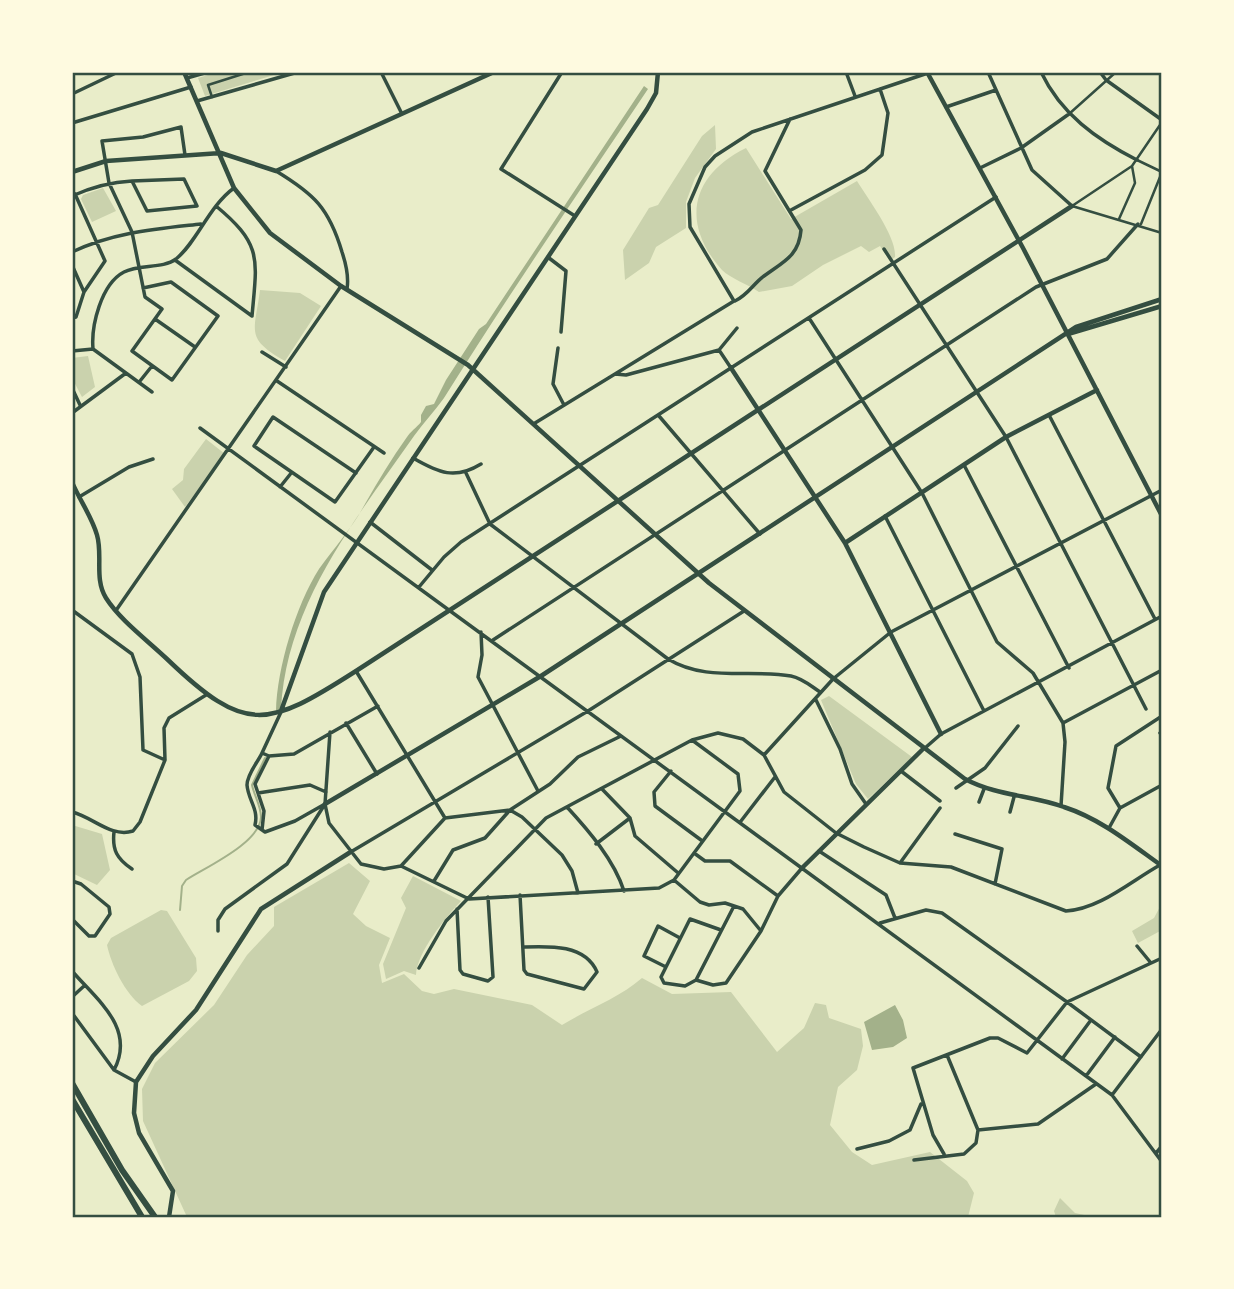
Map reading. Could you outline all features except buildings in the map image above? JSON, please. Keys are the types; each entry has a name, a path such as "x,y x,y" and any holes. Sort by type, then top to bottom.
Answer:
{"highway":[{"path":"72,1083 122,1170 155,1217"},
{"path":"72,1099 142,1217"}],"street":[{"path":"72,94 118,72"},
{"path":"184,72 234,188 270,233 341,286 473,370 744,611 965,779 984,789 1061,806 1109,828 1162,865 1080,910 1066,911 951,867 900,863 836,833 784,792 764,755 735,736 718,733 692,740 546,818 470,899 457,909 446,922 419,968"},
{"path":"187,78 208,72"},
{"path":"212,97 208,85 249,72"},
{"path":"197,101 298,72"},
{"path":"381,72 401,112"},
{"path":"276,171 494,72"},
{"path":"562,72 501,169 575,216"},
{"path":"658,72 653,101 355,541 324,592 281,712 248,778 247,787 257,813 255,825 261,830 271,831 295,821 541,676 1076,327 1162,299"},
{"path":"846,72 855,96"},
{"path":"734,301 690,227 689,204 697,181 715,156 752,132 927,72 1042,283 1162,516"},
{"path":"988,72 1021,148 1035,173 1072,206 1162,233"},
{"path":"493,640 1042,283 1107,259 1140,225 1162,172 1101,139 1069,114 1041,72"},
{"path":"72,482 97,534 98,567 106,598 206,695 240,713 281,712 308,702 1020,242 1132,166 1162,121 1106,80 1101,72"},
{"path":"980,168 1021,148 1069,114 1116,72"},
{"path":"72,123 191,87"},
{"path":"790,210 865,170 882,155 888,113 880,89"},
{"path":"946,107 996,90"},
{"path":"535,423 746,295 762,277 785,262 797,250 801,230 765,172 790,119"},
{"path":"143,288 172,282 218,316 172,380 132,351 162,309 145,297 138,268 132,232 109,183 102,141 143,137 164,129 181,127 185,157"},
{"path":"72,172 106,161 221,153 276,171 307,190 328,214 344,258 347,289"},
{"path":"1119,219 1135,183 1132,166"},
{"path":"72,318 76,317 84,292 105,261 73,195 109,183 132,181 184,180 197,206 147,211 132,181"},
{"path":"93,349 94,320 104,296 122,272 175,260 216,206 234,188"},
{"path":"419,588 461,542 996,197"},
{"path":"175,260 253,316 254,250 245,234 216,206"},
{"path":"72,252 96,241 132,232 201,225"},
{"path":"884,248 1006,437 1146,709"},
{"path":"549,258 566,271 561,332"},
{"path":"72,265 84,292"},
{"path":"117,610 341,286"},
{"path":"1067,334 1162,306"},
{"path":"809,318 922,493 997,642 1040,682 1063,723 1065,742 1061,806"},
{"path":"155,319 195,347"},
{"path":"615,374 626,375 719,350 737,328"},
{"path":"558,348 553,384 564,405"},
{"path":"72,351 93,349 152,391"},
{"path":"719,350 845,543 941,734"},
{"path":"262,352 286,367"},
{"path":"140,382 152,366"},
{"path":"72,413 126,373"},
{"path":"277,381 384,453"},
{"path":"72,388 80,405"},
{"path":"845,543 1006,437 1097,390"},
{"path":"658,415 760,534"},
{"path":"1049,415 1155,619"},
{"path":"356,473 274,417 254,446 335,502 356,473 374,447"},
{"path":"200,428 741,821 1112,1095 1162,1162"},
{"path":"413,458 434,470 466,473 481,464"},
{"path":"79,497 130,467 153,459"},
{"path":"964,465 1069,667"},
{"path":"280,488 292,472"},
{"path":"466,473 490,524 667,659 683,668 707,674 753,672 790,676 820,692"},
{"path":"764,755 833,679 891,632 1162,490"},
{"path":"885,516 984,711"},
{"path":"370,522 433,570"},
{"path":"72,610 132,654 140,677 143,750 165,760"},
{"path":"169,1217 173,1191 139,1133 134,1112 136,1082 153,1056 196,1010 261,909 349,853 588,711 744,611"},
{"path":"696,980 713,985 726,983 761,931 778,896 802,868 941,734 984,711 1007,703 1040,682 1162,616"},
{"path":"481,632 482,655 478,677 538,791"},
{"path":"1063,723 1162,670"},
{"path":"356,671 445,818"},
{"path":"72,812 114,832 133,831 165,760 164,728 169,719 206,695"},
{"path":"816,700 840,749 852,784 866,804"},
{"path":"262,753 278,758 294,754 378,706"},
{"path":"1120,808 1108,788 1116,746 1162,716"},
{"path":"346,723 377,774"},
{"path":"956,788 965,779 985,768 1018,726"},
{"path":"330,732 325,804 329,823 349,853 361,864 373,869 401,866 470,899 659,888 674,880 701,840 740,791 738,774 692,740"},
{"path":"434,881 453,850 485,838 510,810 550,784 578,757 621,736"},
{"path":"261,830 264,811 256,780 269,756"},
{"path":"671,771 654,792 655,806 701,840"},
{"path":"901,771 940,802"},
{"path":"741,821 775,777"},
{"path":"258,793 310,785 326,792"},
{"path":"1109,828 1120,808 1162,785"},
{"path":"602,789 630,818 635,836 677,873"},
{"path":"979,802 984,789"},
{"path":"1010,812 1014,797"},
{"path":"218,931 218,920 225,909 287,864 325,804"},
{"path":"567,807 620,878 624,891"},
{"path":"900,863 940,808"},
{"path":"401,866 445,818 510,810 535,828 562,855 572,871 578,893"},
{"path":"596,844 630,818"},
{"path":"114,832 114,850 123,863 132,869"},
{"path":"955,834 1002,849 995,884"},
{"path":"819,851 886,895 895,918"},
{"path":"694,853 705,861 730,861 778,896"},
{"path":"674,880 700,902 734,906 751,916 761,931"},
{"path":"72,881 81,884 109,907 110,914 95,936 89,936 72,919"},
{"path":"520,895 523,947 527,974 584,989 597,972 593,964 571,950 554,945 523,947"},
{"path":"457,909 460,970 488,981 493,977 488,897"},
{"path":"721,930 690,919 661,977 664,983 685,986 696,980 734,906"},
{"path":"879,924 926,910 942,913 1141,1057"},
{"path":"666,967 643,956 658,926 680,937"},
{"path":"1136,946 1151,963"},
{"path":"944,1154 933,1135 921,1102 913,1068 990,1038 998,1038 1027,1053 1067,1002 1162,958"},
{"path":"72,971 115,1019 122,1044 114,1070"},
{"path":"72,997 84,986"},
{"path":"72,1013 114,1070 136,1082"},
{"path":"1062,1059 1091,1020"},
{"path":"1112,1095 1162,1029"},
{"path":"1086,1076 1115,1037"},
{"path":"914,1160 944,1154 964,1154 976,1143 978,1130 947,1055"},
{"path":"978,1130 1038,1124 1096,1084"},
{"path":"857,1149 889,1141 910,1130 921,1102"},
{"path":"1156,1153 1162,1146"}],"shaded area":[{"path":"218,72 284,72 205,96 198,78"},
{"path":"644,86 648,89 444,398 356,519 408,435 421,422 426,406 434,404 479,329 486,324"},
{"path":"715,125 716,149 695,178 686,202 686,228 656,247 649,263 625,280 623,250 649,208 658,205 702,136"},
{"path":"746,148 791,219 857,181 887,229 895,257 890,261 880,246 869,252 861,246 823,265 792,286 759,292 726,273 709,252 700,235 698,202 703,186 713,172 727,159"},
{"path":"103,188 116,211 92,222 81,199 83,195"},
{"path":"260,290 300,293 321,306 285,361 263,346 255,332"},
{"path":"88,356 95,387 82,397 72,378 72,358"},
{"path":"206,439 225,454 185,507 172,489 183,480 184,469"},
{"path":"352,525 310,599 296,634 286,671 281,710 276,711 284,657 303,600 319,569"},
{"path":"829,696 912,757 868,799 856,784 821,700"},
{"path":"72,825 102,834 110,870 97,885 72,873"},
{"path":"349,863 370,881 353,914 366,926 390,938 379,965 382,983 404,974 422,991 434,994 454,989 532,1005 562,1025 642,978 672,994 731,992 777,1052 804,1028 815,1003 826,1005 829,1018 861,1029 863,1046 857,1070 838,1087 830,1125 852,1152 872,1165 930,1152 967,1181 974,1193 968,1217 187,1217 143,1121 142,1089 155,1063 214,1005 247,955 274,926 274,907"},
{"path":"413,876 461,901 440,925 427,946 416,975 404,971 386,979 383,964 406,908 401,898"},
{"path":"1162,903 1162,930 1138,943 1132,931 1154,918"},
{"path":"161,910 167,911 196,958 197,971 189,981 142,1006 120,978 107,945 111,938"},
{"path":"895,1005 903,1020 907,1038 893,1047 872,1050 864,1022"},
{"path":"1060,1198 1075,1213 1094,1217 1056,1217 1054,1211"}],"waterway":[{"path":"180,910 182,886 186,880 242,845 258,827 261,813 252,785 265,758"}]}
